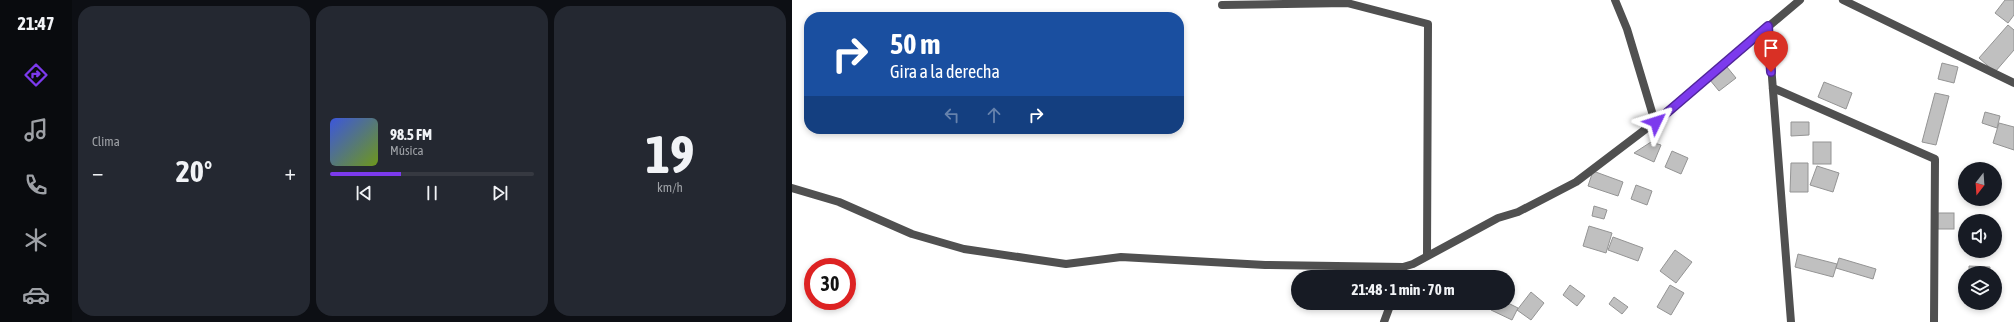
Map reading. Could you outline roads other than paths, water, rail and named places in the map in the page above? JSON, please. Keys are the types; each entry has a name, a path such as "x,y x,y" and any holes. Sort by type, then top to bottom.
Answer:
{"street":[{"path":"1615,0 1627,29 1656,122"},
{"path":"792,188 839,202 912,234 957,247 1066,264 1121,257 1265,265 1403,267 1413,264 1427,255 1498,218 1518,212 1576,182 1656,122 1800,0"},
{"path":"1842,0 2014,82"},
{"path":"1222,5 1347,3 1428,24 1427,255"},
{"path":"1768,26 1792,322"},
{"path":"1773,88 1935,159 1934,322"},
{"path":"1384,322 1388,310"}]}
